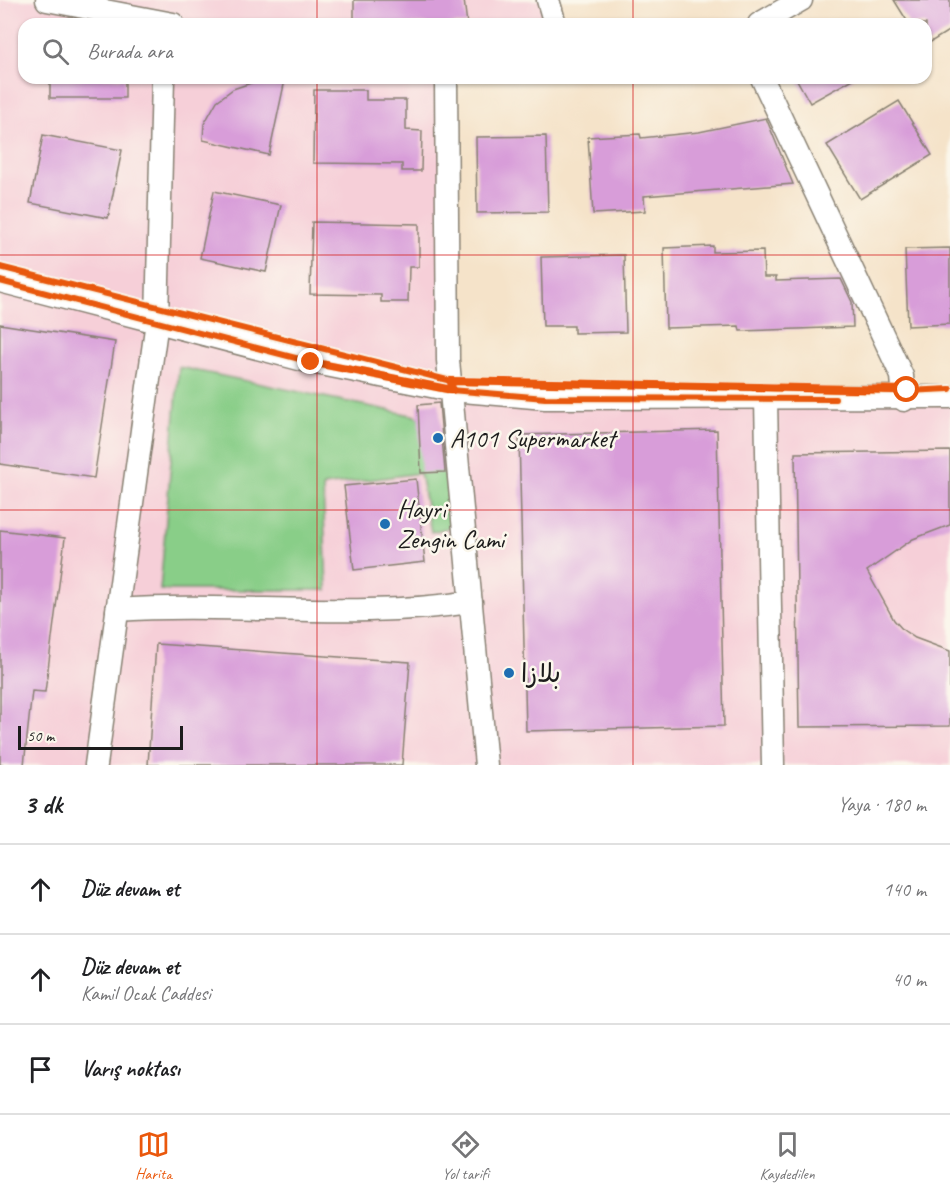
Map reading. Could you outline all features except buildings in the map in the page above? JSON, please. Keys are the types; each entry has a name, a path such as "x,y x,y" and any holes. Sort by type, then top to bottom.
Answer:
{"street":[{"path":"47,0 166,17"},
{"path":"548,0 553,18"},
{"path":"770,18 801,0"},
{"path":"96,765 157,321 163,84"},
{"path":"446,84 448,360 486,765"},
{"path":"765,84 902,376 904,400"},
{"path":"0,281 311,362 452,390 544,398 904,400 950,398"},
{"path":"766,399 773,765"},
{"path":"117,610 167,607 342,611 424,609 471,602"}],"shaded area":[{"path":"0,0 541,0 543,18 18,18 18,84 443,84 455,393 950,395 950,765 0,765"}],"green space":[{"path":"179,367 416,416 441,435 453,527 431,532 420,473 323,486 327,590 160,590"}],"cycle path":[{"path":"0,267 451,381 907,391 950,389"},
{"path":"0,281 311,362 451,390 545,398 835,399"}],"place":[{"name":"A101 Supermarket","path":"438,438"},
{"name":"Hayri Zengin Cami","path":"385,524"},
{"name":"بلازا","path":"509,673"}],"route":[{"path":"311,362 452,390 451,381 907,390"}]}
